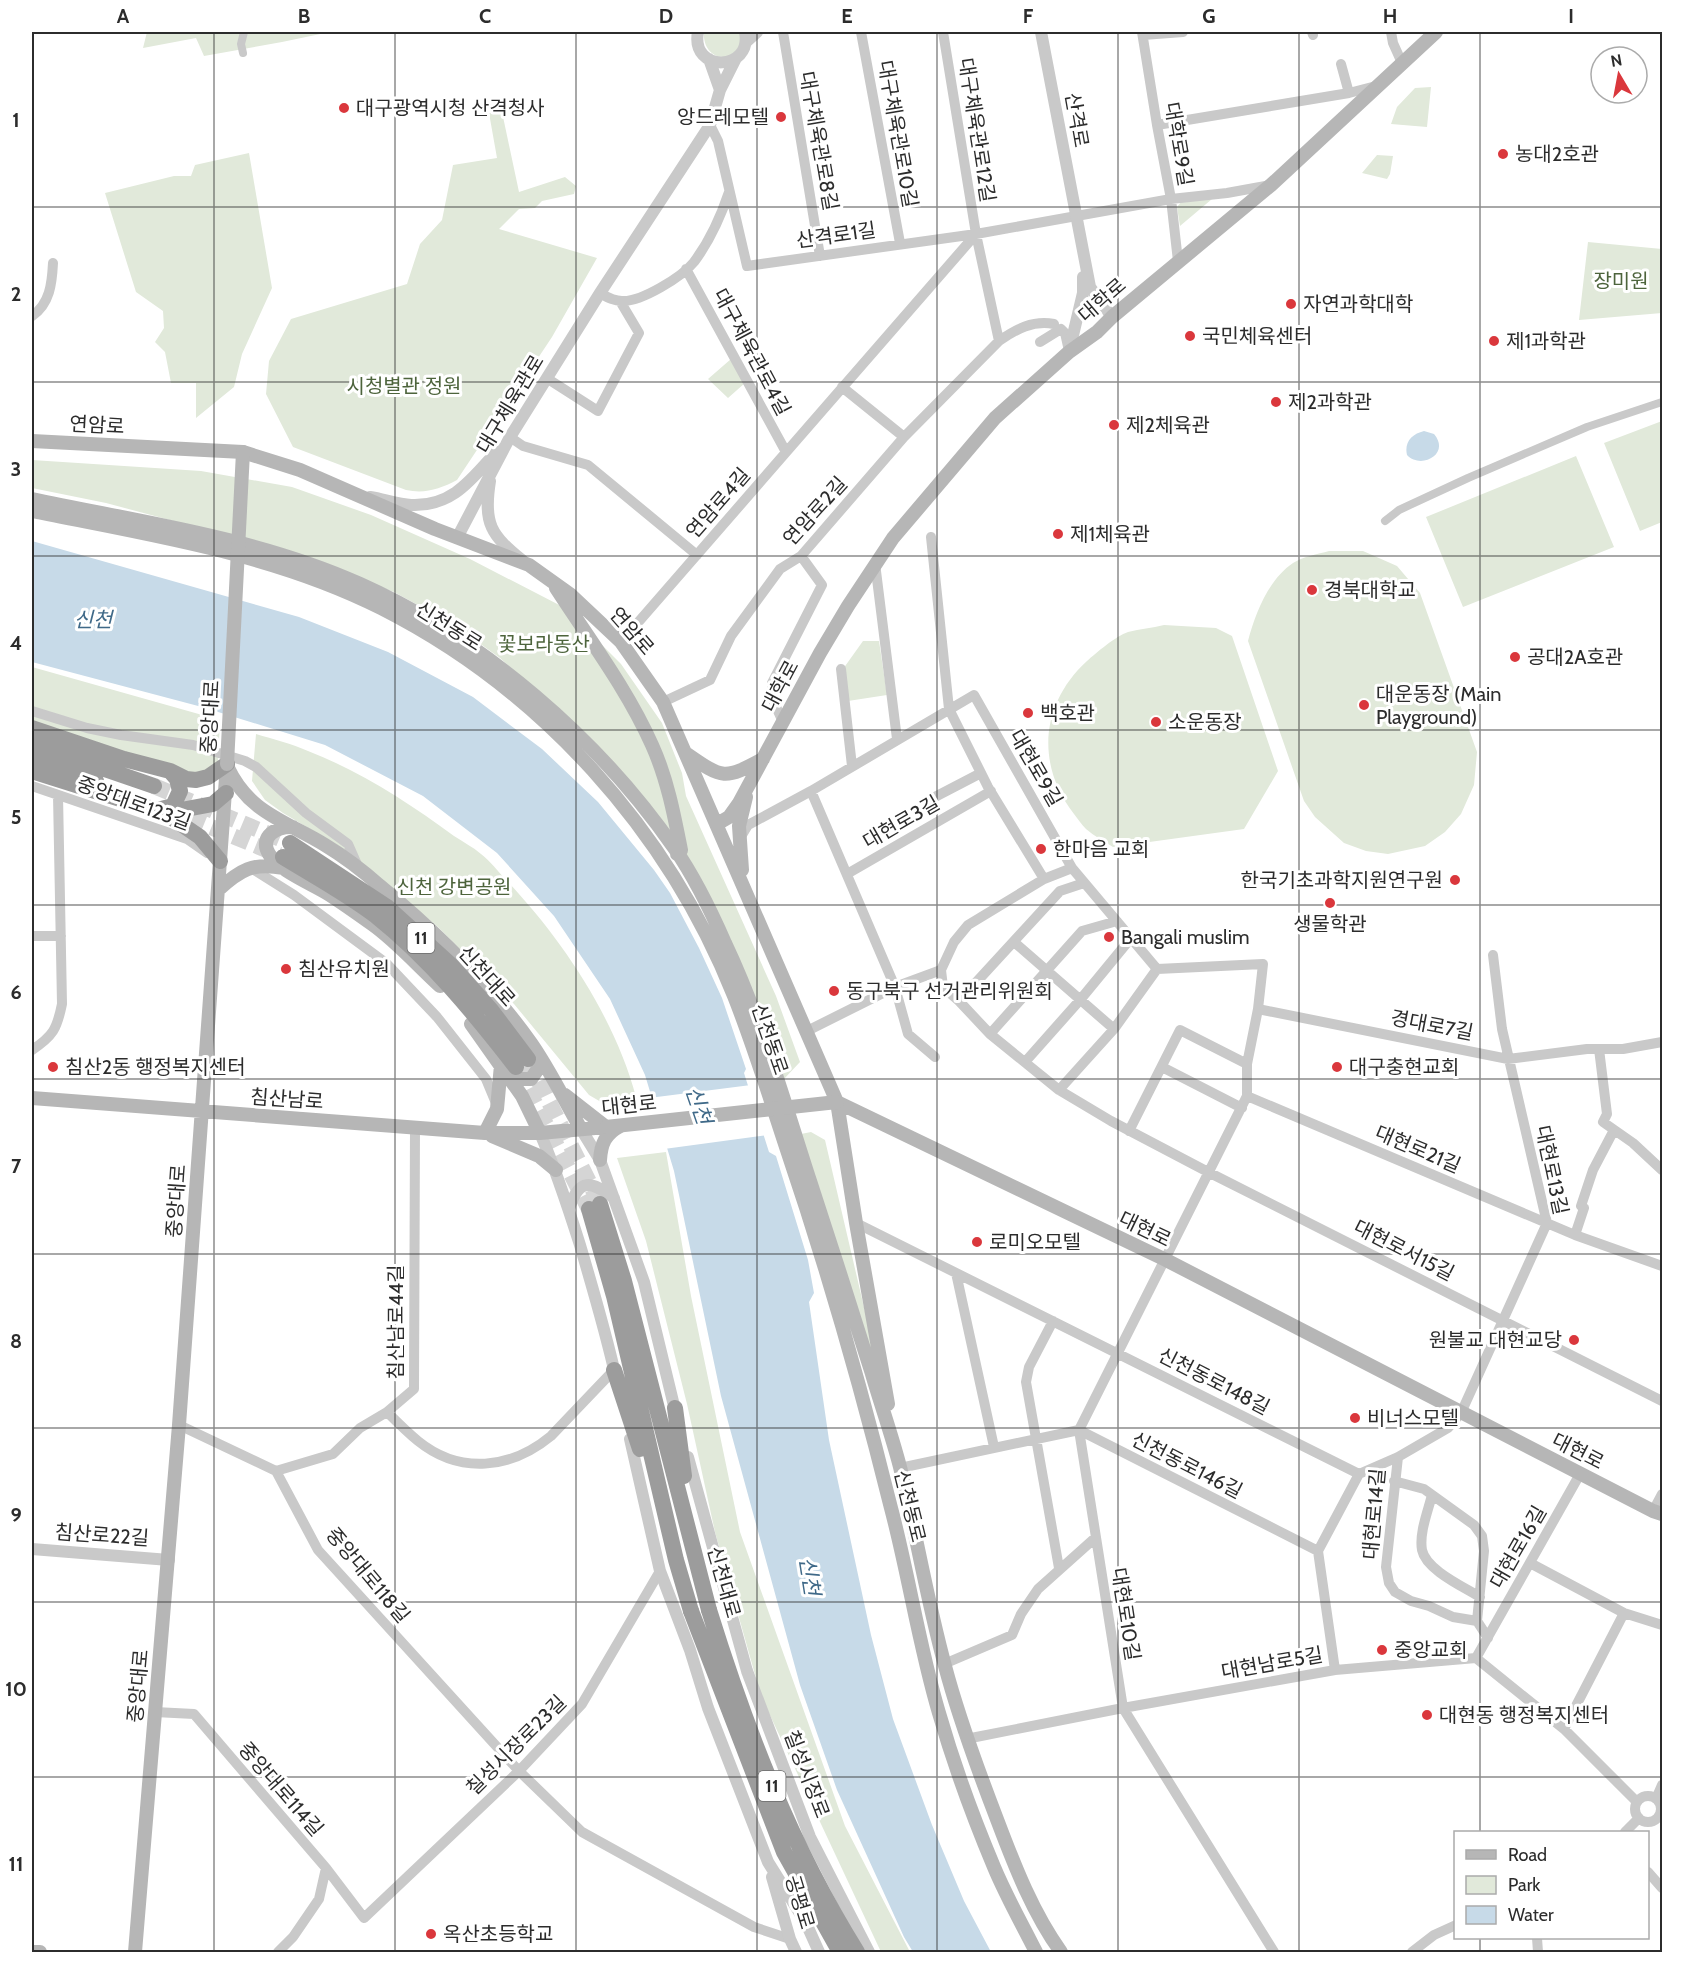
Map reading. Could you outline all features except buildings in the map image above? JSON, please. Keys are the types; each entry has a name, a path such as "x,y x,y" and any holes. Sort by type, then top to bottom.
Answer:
{"highway":[{"path":"32,728 124,759 170,771 186,779 196,780 208,777 227,764"},
{"path":"32,744 155,802 200,837 220,861"},
{"path":"32,758 155,802 213,804 226,793"},
{"path":"32,771 172,806 177,801 180,791 177,779 170,771"},
{"name":"신천대로","path":"288,849 376,917 439,973 521,1062"},
{"name":"신천대로","path":"601,1204 624,1281 693,1549 732,1682 797,1844 857,1953"},
{"name":"신천대로","path":"601,1204 614,1296 676,1560 691,1611 784,1851 840,1953"},
{"path":"614,1370 676,1560"},
{"path":"675,1408 693,1549"}],"main road":[{"name":"대학로","path":"717,824 729,817 748,788 820,653 876,563 913,512 995,418 1070,352 1097,332 1271,185 1436,32"},
{"name":"연암로","path":"32,441 243,452 300,470 457,538 529,565 571,595 621,642 663,702 837,1102 856,1223 900,1468"},
{"name":"연암로","path":"32,449 57,451 160,447"},
{"name":"중앙대로","path":"135,1953 180,1425 226,793 243,452"},
{"name":"신천동로","path":"32,500 188,532 271,552 326,570 405,606 489,658 554,713 615,774 678,853 711,913 746,989 844,1283 900,1468 944,1664 966,1739 1012,1857 1045,1930 1059,1953"},
{"name":"신천동로","path":"32,511 186,543 274,566 366,601 425,632 476,666 526,704 570,746 606,784 666,864 691,906 734,996 767,1090 831,1285 859,1383 892,1512 927,1670 941,1719 994,1868 1036,1953"},
{"path":"552,581 625,696 652,745 671,799 681,850 666,864"},
{"path":"686,753 711,770 726,775 763,759"},
{"path":"227,764 235,782 249,799 268,813 288,849"},
{"path":"744,884 739,825 748,788"},
{"path":"218,890 234,877 251,868 266,864 288,849 325,845 407,908 477,975 531,1043 484,1133 539,1156 556,1170"},
{"path":"521,1062 560,1090 606,1132 600,1160"},
{"path":"521,1062 522,1096 540,1133"},
{"path":"560,1090 581,1129"},
{"name":"침산남로","path":"32,1098 484,1133 540,1133"},
{"name":"대현로","path":"540,1133 581,1129 606,1132 621,1125 837,1102 1166,1260 1658,1512"},
{"path":"32,1952 40,1953"}],"street":[{"path":"243,53 241,44 244,32"},
{"path":"697,32 699,48 708,59 720,90"},
{"name":"대구체육관로","path":"457,538 510,437 600,293 710,125 720,90 736,58 741,54 745,37 757,32"},
{"name":"대구체육관로8길","path":"783,32 820,256"},
{"name":"대구체육관로10길","path":"861,32 900,243"},
{"name":"대구체육관로12길","path":"943,32 976,234"},
{"name":"산격로","path":"1041,32 1090,287 1112,317"},
{"name":"대학로9길","path":"1177,32 1143,33 1179,261"},
{"path":"1391,32 1402,63"},
{"path":"708,59 722,63 736,58"},
{"path":"1341,64 1349,93"},
{"name":"대학로","path":"1156,125 1349,93 1376,86"},
{"name":"산격로1길","path":"710,125 718,141 747,266 976,234 1075,216"},
{"path":"1075,216 1271,185"},
{"path":"600,293 612,300 632,300 660,288 693,264 724,207 729,190"},
{"path":"976,234 999,341"},
{"name":"연암로4길","path":"621,642 976,234"},
{"path":"1070,352 1083,293 1083,255"},
{"path":"32,316 38,312 52,287 53,263"},
{"name":"대구체육관로4길","path":"686,268 786,452"},
{"path":"548,379 598,411 639,333 620,301"},
{"name":"연암로2길","path":"663,702 710,680 731,636 780,569 801,556 904,437 999,341 1014,330 1031,324 1044,322 1054,324"},
{"path":"1040,342 1061,329 1065,333 1070,352"},
{"path":"842,387 904,437"},
{"path":"1385,521 1400,510 1468,478 1587,427 1662,402"},
{"path":"358,495 412,505 443,501 464,487 510,437 523,446 588,465 697,555"},
{"path":"490,474 488,510 492,531 501,543 529,565"},
{"path":"931,537 950,709 981,773 1044,879"},
{"path":"783,722 772,698 772,683 822,585 801,556"},
{"path":"876,563 897,739"},
{"path":"841,669 852,766"},
{"name":"대현로9길","path":"739,841 748,825 812,791 974,695 1072,868 1157,969"},
{"path":"32,711 87,728 121,735 193,744 245,761 256,767 306,813 342,838 351,848 359,869"},
{"path":"931,799 981,773"},
{"name":"중앙대로123길","path":"32,786 187,839 220,861"},
{"path":"812,791 895,987 908,1034 935,1057"},
{"name":"대현로3길","path":"847,874 991,791"},
{"path":"32,1050 43,1043 57,1027 62,1004 58,795"},
{"path":"744,803 755,814 764,816"},
{"path":"251,868 294,895 386,963 437,1017 486,1079 497,1109"},
{"path":"807,1030 895,987 941,970 954,942 968,925 1044,879 1072,868"},
{"path":"959,1001 1060,891 1084,883"},
{"path":"990,1034 1082,931 1117,921"},
{"path":"32,936 61,936"},
{"path":"1025,1062 1131,938"},
{"path":"1014,942 1114,1029"},
{"name":"대현로13길","path":"1461,1413 1547,1223 1508,1059 1493,955"},
{"path":"900,1468 1079,1431 1247,1096 1247,1064 1258,1009 1263,964 1157,969 1114,1029 1059,1090"},
{"name":"대현로서15길","path":"941,970 943,987 990,1034 1059,1090 1129,1131 1210,1173 1662,1401"},
{"name":"경대로7길","path":"1258,1009 1508,1059 1599,1049 1623,1049 1662,1042"},
{"path":"1129,1131 1180,1030 1247,1064"},
{"path":"1599,1049 1607,1114 1603,1122 1632,1143 1662,1170"},
{"path":"1162,1067 1242,1108"},
{"name":"대현로21길","path":"1247,1096 1575,1235 1662,1266"},
{"name":"침산남로44길","path":"276,1471 333,1454 360,1428 387,1412 414,1389 415,1128"},
{"name":"칠성시장로","path":"581,1129 600,1160 601,1204 644,1282 675,1408 747,1671 807,1829 869,1953"},
{"path":"1575,1235 1584,1208 1581,1206 1593,1170 1614,1130"},
{"path":"540,1133 556,1170 602,1316 660,1571 690,1650 708,1708 768,1862 806,1923 819,1953"},
{"path":"568,1209 573,1194 585,1185 597,1186 601,1204"},
{"name":"신천동로148길","path":"856,1223 1359,1474"},
{"path":"956,1273 994,1447"},
{"path":"1053,1321 1026,1373 1026,1382 1059,1568"},
{"path":"387,1412 419,1442 453,1461 473,1464 498,1463 529,1452 540,1445 614,1370"},
{"name":"대현로14길","path":"1318,1551 1359,1474 1398,1457 1448,1428 1461,1413"},
{"path":"180,1425 276,1471"},
{"name":"대현로10길","path":"1079,1431 1123,1708 1274,1953"},
{"name":"신천동로146길","path":"1079,1431 1318,1551"},
{"name":"대현로14길","path":"1398,1457 1386,1567 1389,1583 1395,1592 1411,1601 1453,1617 1477,1621"},
{"name":"중앙대로118길","path":"276,1471 318,1550 519,1771"},
{"name":"대현로16길","path":"1476,1658 1580,1474"},
{"name":"대현로16길","path":"1394,1481 1424,1489 1474,1525 1482,1536 1485,1551 1477,1621"},
{"path":"1658,1512 1662,1494"},
{"name":"대현로16길","path":"1432,1495 1423,1532 1422,1550 1426,1561 1480,1597"},
{"path":"944,1664 1012,1635 1038,1589 1095,1538"},
{"name":"침산로22길","path":"32,1550 169,1560"},
{"path":"1318,1551 1335,1670"},
{"path":"1530,1563 1624,1613 1662,1625"},
{"name":"칠성시장로23길","path":"364,1918 519,1771 582,1704 660,1571"},
{"path":"1564,1728 1624,1613"},
{"path":"1477,1621 1488,1638"},
{"path":"1476,1658 1564,1728 1637,1802"},
{"name":"대현남로5길","path":"966,1739 1335,1670 1476,1658"},
{"name":"중앙대로114길","path":"155,1712 194,1714 326,1868 364,1918"},
{"path":"519,1771 582,1832 754,1927 790,1939"},
{"path":"1656,1799 1662,1785"},
{"path":"1648,1796 1656,1799 1661,1814 1650,1822 1639,1818 1635,1810 1637,1802 1648,1796"},
{"path":"1627,1831 1639,1818"},
{"name":"공평로","path":"768,1862 796,1953"},
{"path":"278,1953 293,1937 319,1899 326,1868"},
{"path":"1649,1874 1662,1888"},
{"path":"806,1923 818,1930 833,1929 839,1922 845,1905"},
{"name":"공평로","path":"844,1953 845,1905"},
{"path":"1412,1953 1434,1935 1454,1925"}],"green space":[{"path":"147,32 330,32 204,56 196,38 143,48"},
{"path":"704,32 740,32 740,44 730,56 718,56 708,48"},
{"path":"1431,87 1427,127 1391,124 1397,107 1415,88"},
{"name":"시청별관 정원","path":"502,112 519,192 565,177 576,186 574,194 542,201 535,208 519,209 499,229 597,258 552,337 457,480 445,486 426,491 406,490 293,447 266,394 269,361 291,319 407,284 420,244 442,220 453,165 497,158 489,113"},
{"path":"249,153 272,288 242,354 234,387 196,418 196,383 171,383 165,352 155,342 164,328 163,311 136,292 105,193 174,176 191,176 195,165"},
{"path":"1377,155 1393,156 1387,179 1362,173"},
{"path":"1212,199 1180,226 1177,207 1182,201"},
{"name":"장미원","path":"1588,242 1662,249 1662,313 1579,320"},
{"path":"731,359 745,383 728,398 708,379"},
{"path":"1662,421 1662,522 1640,531 1604,443"},
{"path":"1576,456 1614,547 1463,607 1426,517"},
{"name":"꽃보라동산","path":"32,460 201,471 292,487 371,515 470,559 565,608 621,664 662,723 682,773 686,796 776,996 800,1062 784,1079 722,924 591,741 500,658 454,625 394,592 328,567 271,547 106,503 32,488"},
{"path":"1329,551 1363,551 1397,566 1420,593 1477,752 1474,785 1461,814 1445,832 1425,846 1388,854 1366,851 1344,843 1315,817 1304,801 1248,641 1264,598 1284,570 1297,561"},
{"name":"소운동장","path":"1164,625 1216,628 1232,636 1278,771 1244,829 1113,847 1086,829 1062,795 1053,775 1049,755 1052,715 1071,678 1101,649 1128,632"},
{"path":"863,641 879,641 887,695 848,701 843,669"},
{"path":"32,667 220,720 218,763 202,779 32,733"},
{"name":"신천 강변공원","path":"256,734 302,748 365,778 420,812 488,860 547,928 584,981 615,1038 636,1097 601,1102 589,1095 514,1004 438,927 339,846 265,800 252,781"},
{"path":"811,1132 825,1140 880,1376 878,1379 801,1134"},
{"path":"666,1152 691,1296 740,1532 845,1826 910,1952 881,1952 761,1696 715,1532 687,1404 646,1241 617,1158"}],"water":[{"path":"1424,431 1434,434 1439,448 1432,458 1420,461 1407,455 1406,450 1413,436"},
{"name":"신천","path":"32,541 299,617 388,652 473,697 542,749 598,802 670,893 722,998 746,1069 744,1073 769,1152 776,1156 808,1260 814,1293 809,1302 829,1440 871,1635 893,1719 932,1825 964,1901 991,1952 913,1952 837,1790 800,1685 721,1396 674,1171 645,1075 610,999 554,916 497,853 423,796 325,745 202,707 32,662"}],"pier":[{"path":"751,1085 767,1135 664,1149 649,1098"}],"tunnel":[{"path":"154,786 290,843"},
{"path":"167,809 279,855"},
{"path":"528,1060 600,1204"},
{"path":"517,1068 589,1209"}],"place":[{"name":"대구광역시청 산격청사","path":"344,108"},
{"name":"앙드레모텔","path":"781,117"},
{"name":"농대2호관","path":"1503,154"},
{"name":"자연과학대학","path":"1291,304"},
{"name":"국민체육센터","path":"1190,336"},
{"name":"제1과학관","path":"1494,341"},
{"name":"제2과학관","path":"1276,402"},
{"name":"제2체육관","path":"1114,425"},
{"name":"제1체육관","path":"1058,534"},
{"name":"경북대학교","path":"1312,590"},
{"name":"공대2A호관","path":"1515,657"},
{"name":"대운동장 (Main Playground)","path":"1364,705"},
{"name":"백호관","path":"1028,713"},
{"name":"소운동장","path":"1156,722"},
{"name":"한마음 교회","path":"1041,849"},
{"name":"한국기초과학지원연구원","path":"1455,880"},
{"name":"생물학관","path":"1330,903"},
{"name":"Bangali muslim","path":"1109,937"},
{"name":"침산유치원","path":"286,969"},
{"name":"동구북구 선거관리위원회","path":"834,991"},
{"name":"침산2동 행정복지센터","path":"53,1067"},
{"name":"대구충현교회","path":"1337,1067"},
{"name":"로미오모텔","path":"977,1242"},
{"name":"원불교 대현교당","path":"1574,1340"},
{"name":"비너스모텔","path":"1355,1418"},
{"name":"중앙교회","path":"1382,1650"},
{"name":"대현동 행정복지센터","path":"1427,1715"},
{"name":"옥산초등학교","path":"431,1934"}]}
